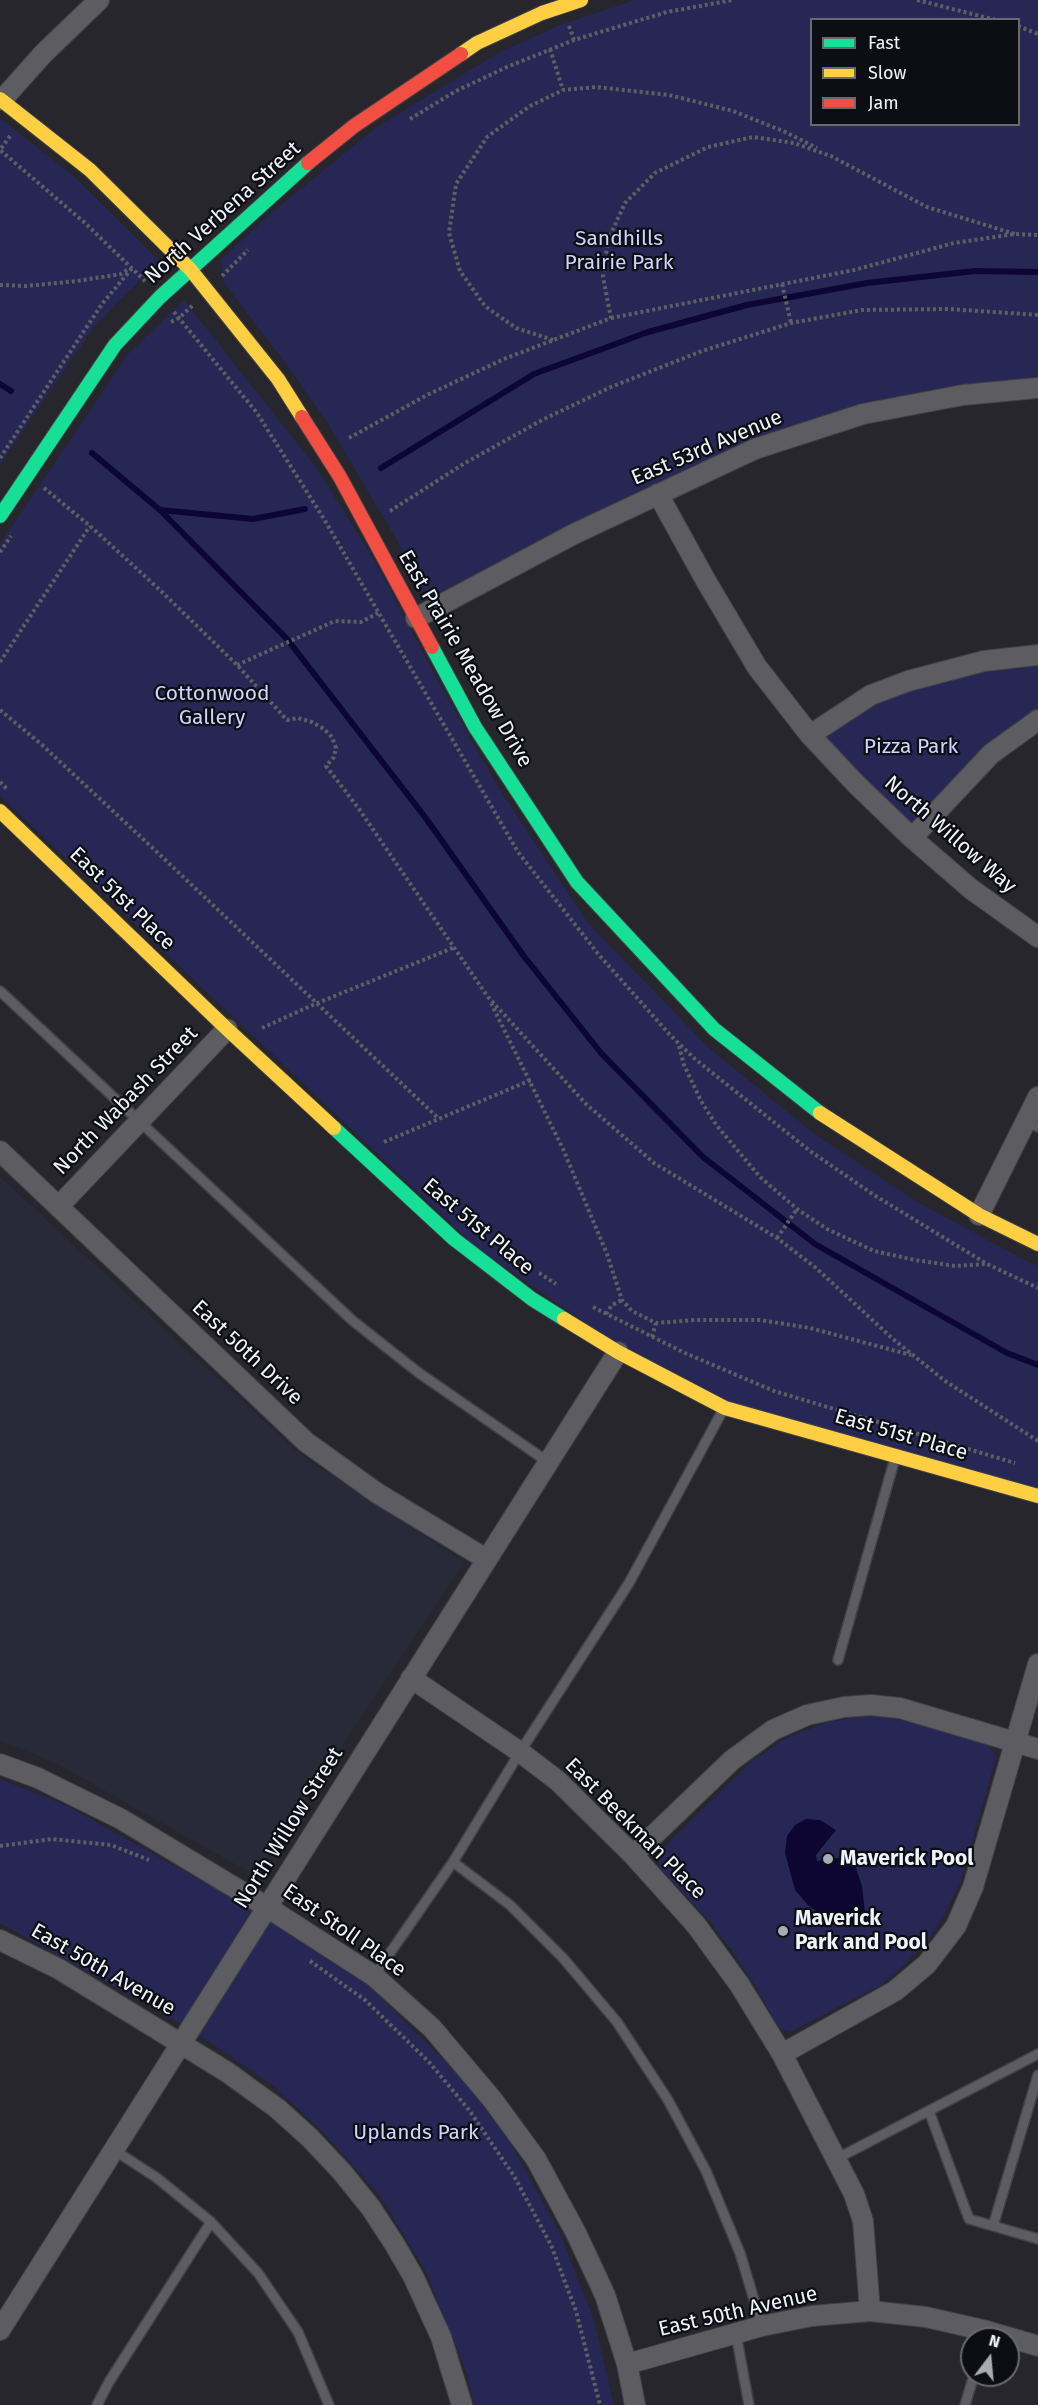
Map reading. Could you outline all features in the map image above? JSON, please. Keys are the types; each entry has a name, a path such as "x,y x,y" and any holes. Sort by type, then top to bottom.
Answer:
{"street":[{"path":"1,100 43,54 99,0"},
{"name":"North Verbena Street","path":"0,516 115,345 160,297 284,183 354,126 477,43 539,7 581,0"},
{"name":"East Prairie Meadow Drive","path":"1,100 90,170 190,269 278,379 340,477 475,727 577,882 714,1029 832,1123 979,1215 1038,1244"},
{"name":"East 53rd Avenue","path":"416,618 574,534 755,449 863,414 963,395 1038,388"},
{"name":"North Willow Way","path":"658,494 756,667 810,735 855,783 912,838 971,889 1038,937"},
{"path":"810,735 871,695 908,681 984,661 1038,655"},
{"path":"912,838 991,754 1038,720"},
{"name":"East 51st Place","path":"0,811 227,1029 454,1239 532,1299 618,1352 724,1408 1038,1496"},
{"name":"North Wabash Street","path":"59,1206 227,1029"},
{"path":"979,1215 1032,1125 1038,1097"},
{"name":"East 50th Drive","path":"0,1151 306,1442 377,1493 486,1559"},
{"name":"North Willow Street","path":"0,2330 618,1352"},
{"path":"782,2054 895,1991 927,1964 956,1926 973,1887 1038,1664"},
{"name":"East Beekman Place","path":"411,1678 520,1752 558,1781 633,1855 696,1924 739,1984 782,2054 854,2194 863,2221 870,2311"},
{"path":"633,1855 732,1760 773,1730 807,1715 844,1707 871,1705 900,1708 1038,1749"},
{"name":"East Stoll Place","path":"0,1764 38,1778 121,1819 267,1907 374,1976 432,2028 492,2099 536,2159 576,2233 605,2295 627,2364 635,2405"},
{"name":"East 50th Avenue","path":"0,1940 59,1970 227,2072 278,2109 310,2138 371,2208 395,2245 441,2337 462,2405"},
{"name":"East 50th Avenue","path":"627,2364 762,2326 812,2316 870,2311 926,2317 960,2327"},
{"name":"East 50th Avenue","path":"1020,2342 1038,2346"}],"lane":[{"path":"0,991 353,1321 419,1373 548,1462"},
{"path":"374,1976 453,1862 520,1752 629,1582 724,1408"},
{"path":"838,1660 896,1456"},
{"path":"453,1862 510,1905 563,1958 616,2022 668,2100 706,2171 740,2253 762,2326"},
{"path":"836,2159 1038,2054"},
{"path":"993,2226 1038,2075"},
{"path":"929,2111 969,2219 1038,2239"},
{"path":"114,2150 157,2178 211,2222 258,2273 298,2332 329,2405"},
{"path":"97,2405 109,2382 211,2222"},
{"path":"736,2334 749,2405"},
{"path":"964,2405 970,2387"}],"path":[{"path":"408,120 456,91 574,40 667,12 734,0"},
{"path":"916,0 988,18"},
{"path":"569,25 574,40"},
{"path":"1020,27 1038,34"},
{"path":"550,49 563,90"},
{"path":"554,340 516,328 485,306 460,271 449,233 456,184 487,137 530,106 563,90 596,87 669,95 733,111 783,131 927,207 1015,234"},
{"path":"12,133 0,150 85,223 141,276"},
{"path":"611,318 603,277 608,240 625,203 655,172 708,147 753,137 794,143 831,156"},
{"path":"349,438 427,395 504,359 611,318 854,270 954,243 1015,234 1038,235"},
{"path":"227,272 249,249"},
{"path":"0,285 26,286 77,281 121,274 133,267"},
{"path":"0,458 102,304 133,267"},
{"path":"782,284 791,323"},
{"path":"390,511 475,458 544,419 611,387 702,351 791,323 862,310 949,309 1038,315"},
{"path":"187,311 179,318 257,413 324,519 378,613 361,622 335,621 237,665"},
{"path":"44,488 90,526 160,590 237,665 287,720 298,718 312,722 332,737 336,748 334,757 326,766 359,809 488,997 531,1080 563,1149 608,1254 622,1300 632,1311 656,1323 694,1320 760,1320 810,1328 911,1355"},
{"path":"0,662 90,526"},
{"path":"0,710 41,744 438,1118"},
{"path":"262,1028 455,947"},
{"path":"488,997 586,1104 654,1163 777,1238 825,1275 911,1355 971,1400 1038,1441"},
{"path":"987,1264 955,1266 874,1251 827,1228 797,1209 760,1177 717,1126 701,1101 684,1065 679,1046 810,1151 874,1195 987,1264 1038,1288"},
{"path":"392,1150 384,1142 531,1080"},
{"path":"777,1238 797,1209"},
{"path":"538,1272 558,1285"},
{"path":"606,1314 612,1305 622,1300"},
{"path":"584,1302 652,1337 774,1391 1016,1464"},
{"path":"652,1337 656,1323"},
{"path":"0,1846 52,1839 111,1845 153,1862"},
{"path":"302,1954 365,2000 429,2062 469,2110 514,2176 551,2245 576,2311 600,2405"}],"shaded area":[{"path":"0,1177 302,1456 464,1562 256,1876 54,1762 0,1741"},
{"name":"Maverick Pool","path":"806,1819 820,1820 836,1830 816,1855 817,1861 852,1856 862,1886 866,1922 838,1927 808,1905 795,1890 785,1853 787,1836 795,1825"}],"green space":[{"name":"Sandhills Prairie Park","path":"635,0 1038,0 1038,379 864,404 591,518 442,591 425,591 413,579 401,547 327,422 288,366 224,283 221,260 270,214 377,127 498,53 560,25"},
{"path":"0,118 71,174 160,261 96,324 0,465"},
{"name":"Cottonwood Gallery","path":"184,300 316,467 372,556 495,782 588,923 709,1048 816,1135 921,1204 1038,1267 1038,1489 721,1401 625,1350 476,1247 0,796 0,544 128,354"},
{"name":"Pizza Park","path":"1038,655 1038,720 912,838 810,735 871,695"},
{"path":"869,1715 910,1721 986,1743 996,1757 962,1877 948,1908 928,1940 908,1962 879,1986 790,2032 778,2028 757,1988 735,1955 711,1923 659,1867 660,1851 753,1760 788,1737 828,1722"},
{"name":"Uplands Park","path":"0,1779 66,1805 284,1927 368,1985 464,2080 509,2141 560,2233 594,2320 614,2405 474,2405 467,2374 425,2270 381,2197 322,2131 272,2085 208,2041 161,2012 0,1923"}],"waterway":[{"path":"381,468 534,374 648,332 747,305 867,283 975,271 1038,272"},
{"path":"0,384 11,391"},
{"path":"92,453 160,510 287,639 425,817 523,955 601,1053 703,1157 815,1244 1007,1353 1038,1365"},
{"path":"160,510 253,519 305,509"}],"traffic: fast":[{"path":"0,516 115,345 160,297 308,163"},
{"path":"432,647 475,727 577,882 714,1029 820,1113"},
{"path":"334,1128 454,1239 532,1299 564,1319"}],"traffic: slow":[{"path":"461,54 477,43 542,13 581,0"},
{"path":"0,99 90,170 190,269 278,379 302,417"},
{"path":"0,811 227,1029 334,1128"},
{"path":"820,1113 979,1215 1038,1244"},
{"path":"564,1319 618,1352 725,1408 1038,1496"}],"traffic: jam":[{"path":"308,163 354,126 461,54"},
{"path":"302,417 340,477 432,647"}],"place":[{"name":"Maverick Pool","path":"828,1859"},
{"name":"Maverick Park and Pool","path":"783,1931"}]}
